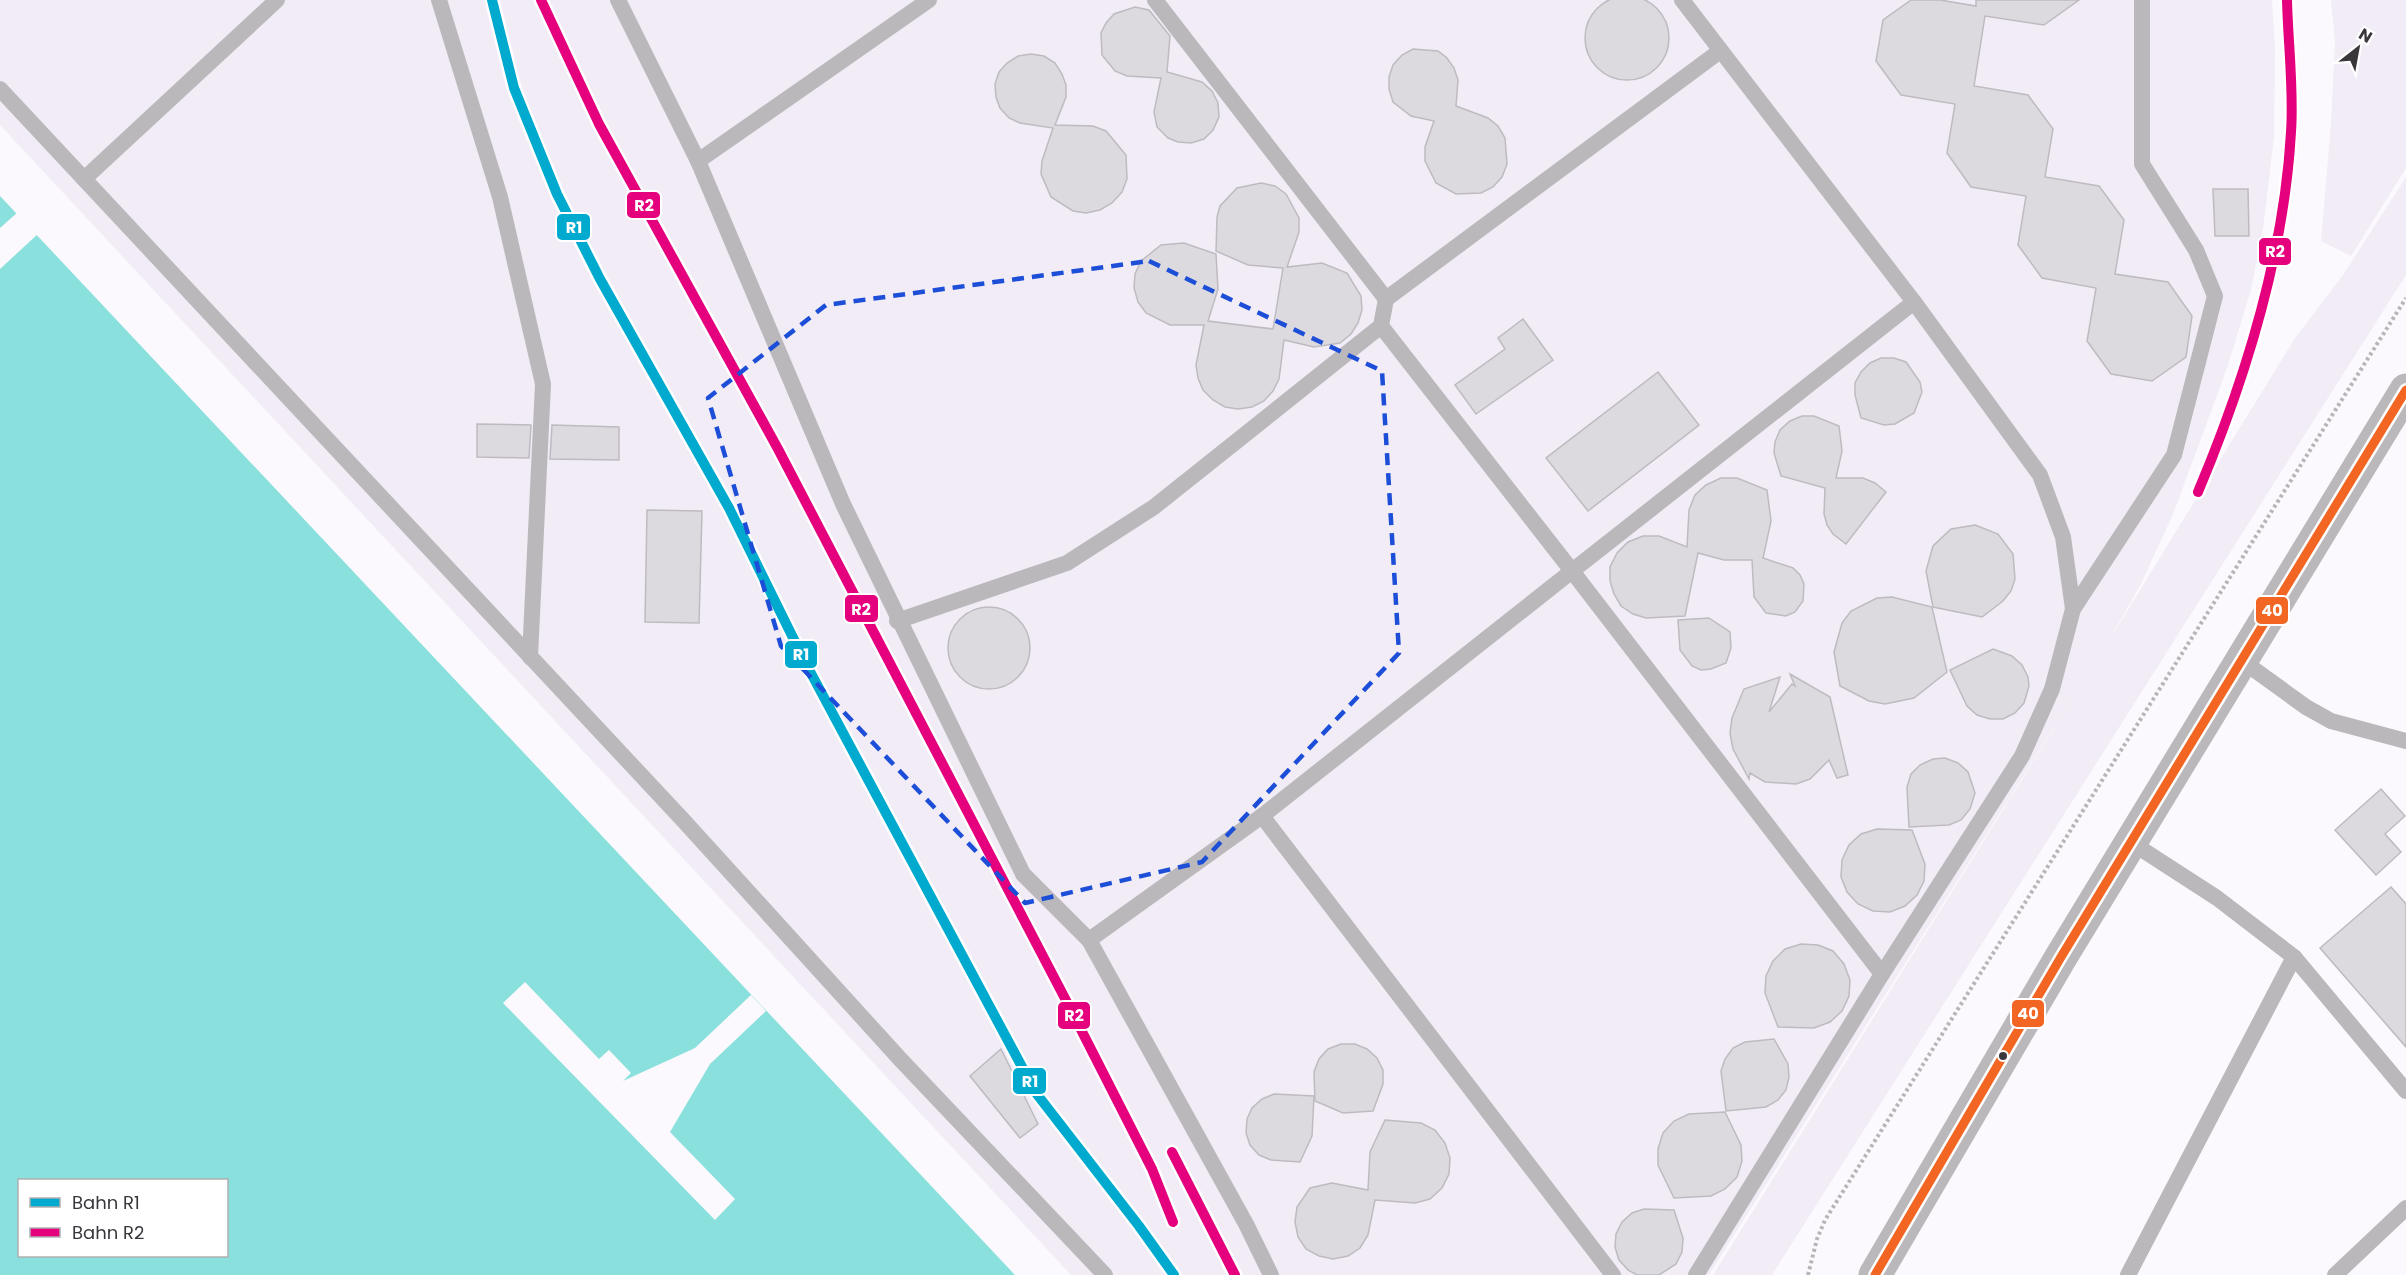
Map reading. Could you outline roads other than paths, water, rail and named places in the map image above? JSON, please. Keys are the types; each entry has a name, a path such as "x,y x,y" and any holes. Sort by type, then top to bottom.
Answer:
{"main road":[{"path":"1875,1275 2061,957 2406,390"}],"lane":[{"path":"84,179 278,0"},
{"path":"439,0 500,197 543,384 530,657"},
{"path":"618,0 698,161 843,504 897,621 1023,874 1089,940 1246,1224 1271,1275"},
{"path":"698,161 929,0"},
{"path":"1155,0 1386,299"},
{"path":"1682,0 1914,302 2040,475 2063,537 2073,609"},
{"path":"1696,1275 1882,974 2022,756 2052,689 2073,609 2174,455 2216,296 2196,250 2142,164 2142,0"},
{"path":"897,621 1067,563 1154,507 1382,326 1386,299 1720,51"},
{"path":"0,89 530,657 900,1059 1105,1275"},
{"path":"1089,940 1262,816 1914,302"},
{"path":"1382,326 1882,974"},
{"path":"2241,660 2306,707 2331,721 2406,741"},
{"path":"1262,816 1613,1275"},
{"path":"2132,843 2217,898 2294,957 2406,1091"},
{"path":"2128,1275 2294,957"},
{"path":"2335,1275 2406,1208"}],"water":[{"path":"0,196 1015,1275 0,1275"}],"rail line":[{"name":"R1","path":"492,0 514,88 557,194 600,279 729,508 805,662 1036,1093 1174,1275"},
{"name":"R2","path":"541,0 599,124 778,449 1070,1008 1152,1169 1173,1222"},
{"name":"R2","path":"2198,492 2247,361 2260,316 2280,225 2287,178 2292,116 2287,0"},
{"name":"R2","path":"1172,1152 1235,1275"}]}
